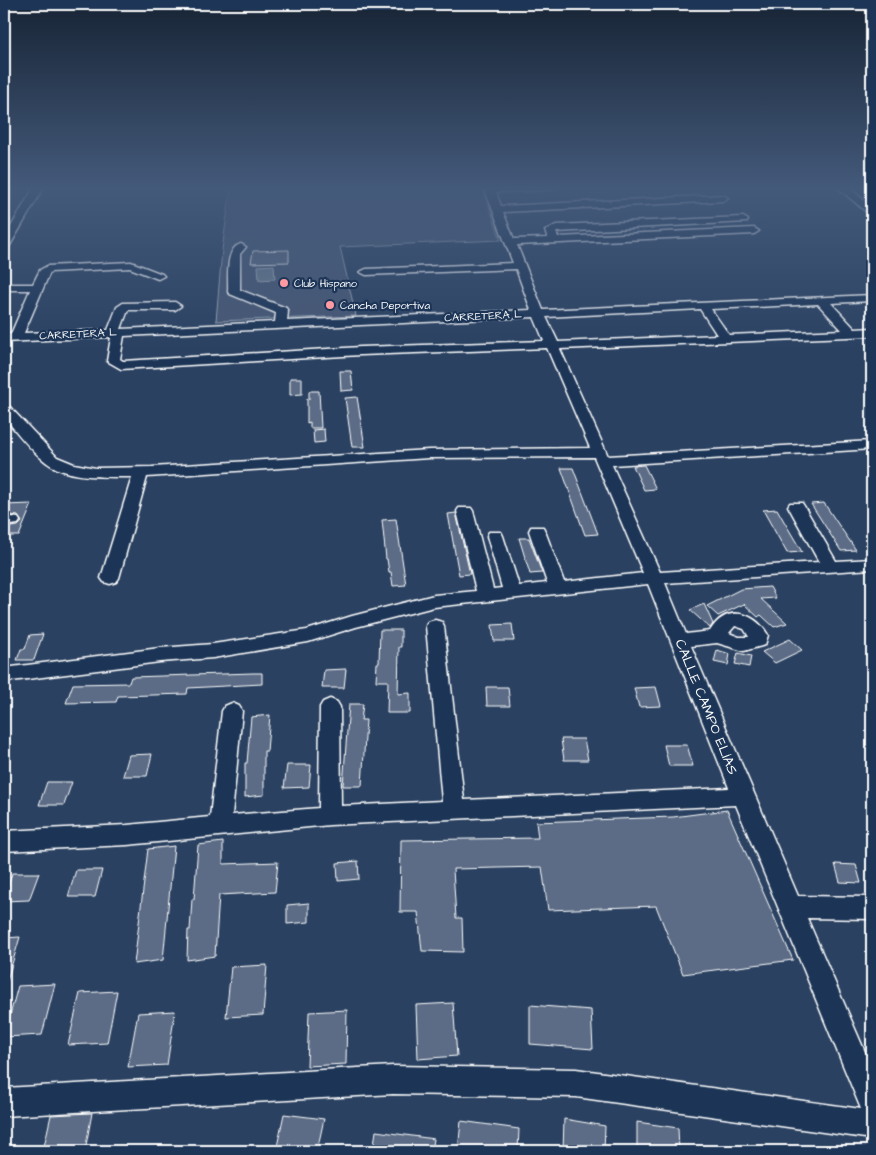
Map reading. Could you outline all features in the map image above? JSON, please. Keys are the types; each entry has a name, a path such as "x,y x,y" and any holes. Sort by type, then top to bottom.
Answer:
{"street":[{"path":"511,242 554,241"},
{"name":"CALLE CAMPO ELÍAS","path":"511,242 538,313 654,578 789,907 872,1101"},
{"path":"241,247 235,254 234,292 252,301 274,306 282,311 281,324"},
{"path":"10,338 38,287 42,273 47,269 131,265 158,276"},
{"path":"366,272 521,266"},
{"path":"4,287 38,287"},
{"name":"CARRETERA L","path":"10,338 872,298"},
{"path":"822,300 852,333"},
{"path":"175,306 123,307 116,333 113,361 121,365 361,351 726,339 872,332"},
{"path":"268,325 268,311 274,306"},
{"path":"703,306 726,339"},
{"path":"353,321 361,351"},
{"path":"4,409 52,460 96,474 429,454 518,452 601,457 872,445"},
{"path":"110,578 142,472"},
{"path":"796,506 830,566"},
{"path":"465,511 486,595"},
{"path":"537,531 558,588"},
{"path":"496,536 508,583 513,592"},
{"path":"4,674 160,655 213,651 308,636 352,622 434,601 654,578 872,564"},
{"path":"435,626 454,810"},
{"path":"680,641 720,636"},
{"path":"330,707 330,816"},
{"path":"220,825 232,711"},
{"path":"4,841 127,835 330,816 743,796"},
{"path":"789,907 872,908"},
{"path":"4,1102 393,1080 576,1084 872,1125"}],"shaded area":[{"path":"223,241 480,241 340,247 356,316 216,321"},
{"path":"274,265 275,279 259,280 258,266"}],"building":[{"path":"289,250 289,262 251,263 253,251"},
{"path":"340,371 351,371 353,390 341,391"},
{"path":"290,378 302,378 302,394 290,395"},
{"path":"309,391 319,391 321,428 310,428 310,422 307,423"},
{"path":"357,397 365,447 352,447 345,398"},
{"path":"324,429 325,442 314,443 313,430"},
{"path":"644,465 656,489 644,490 633,466"},
{"path":"561,468 573,468 598,534 585,535"},
{"path":"824,503 856,550 841,551 811,504"},
{"path":"32,504 19,536 4,536 4,528 18,526 22,522 18,516 4,514 4,505"},
{"path":"777,509 802,552 787,553 763,510"},
{"path":"456,513 470,574 459,575 448,514"},
{"path":"396,519 406,585 393,586 391,572 389,572 386,559 382,520"},
{"path":"519,538 529,538 542,573 530,574"},
{"path":"770,587 776,598 761,599 787,623 774,627 761,615 758,617 744,604 718,616 707,606 741,589"},
{"path":"704,604 713,624 710,628 690,610"},
{"path":"512,624 514,641 494,641 492,625"},
{"path":"380,630 401,630 398,694 410,693 410,713 387,713 388,681 376,681 377,663 379,663"},
{"path":"43,634 34,660 17,660 21,649 25,649 30,635"},
{"path":"790,639 802,650 775,663 762,652"},
{"path":"717,650 730,654 728,665 714,662"},
{"path":"738,653 751,656 749,667 735,664"},
{"path":"346,669 344,688 322,688 324,670"},
{"path":"262,673 262,684 188,688 187,694 118,696 116,702 66,703 73,684 129,683 131,677"},
{"path":"486,687 508,687 510,706 487,706"},
{"path":"656,687 661,706 639,707 634,688"},
{"path":"349,704 363,704 361,720 366,720 362,786 343,786"},
{"path":"270,715 267,751 264,751 264,795 245,797 245,763 247,763 251,717"},
{"path":"561,739 584,739 588,760 564,760"},
{"path":"664,745 687,745 693,766 669,766"},
{"path":"152,754 147,776 123,776 129,755"},
{"path":"287,765 311,765 309,787 284,788"},
{"path":"47,782 72,782 64,805 39,805"},
{"path":"727,810 793,960 683,974 656,906 548,910 542,867 453,869 456,918 462,918 463,952 422,951 418,912 400,912 401,840 538,838 536,822 673,817"},
{"path":"223,842 223,864 278,862 275,892 219,895 215,956 187,960 188,930 190,930 192,899 194,899 198,845"},
{"path":"174,846 163,960 134,964 148,849"},
{"path":"358,861 359,879 338,881 337,863"},
{"path":"835,864 856,865 861,883 840,882"},
{"path":"76,870 102,870 95,897 68,897"},
{"path":"12,873 39,873 29,900 4,901"},
{"path":"309,903 309,922 287,924 287,905"},
{"path":"20,937 7,981 4,981 4,938"},
{"path":"267,965 263,1015 226,1017 231,967"},
{"path":"55,984 42,1035 4,1037 18,986"},
{"path":"117,991 107,1043 68,1045 80,993"},
{"path":"453,1003 457,1056 418,1059 416,1005"},
{"path":"530,1005 591,1010 593,1049 530,1044"},
{"path":"347,1010 346,1064 307,1066 309,1012"},
{"path":"175,1011 167,1065 128,1067 138,1013"},
{"path":"92,1113 85,1151 43,1151 51,1115"},
{"path":"284,1114 324,1119 317,1151 276,1151"},
{"path":"564,1119 605,1126 604,1151 563,1151"},
{"path":"461,1121 519,1129 518,1151 458,1151"},
{"path":"637,1122 678,1128 679,1151 637,1151"},
{"path":"376,1131 434,1139 432,1151 373,1151"}],"place":[{"name":"Club Hispano","path":"284,283"},
{"name":"Cancha Deportiva","path":"330,305"}]}
